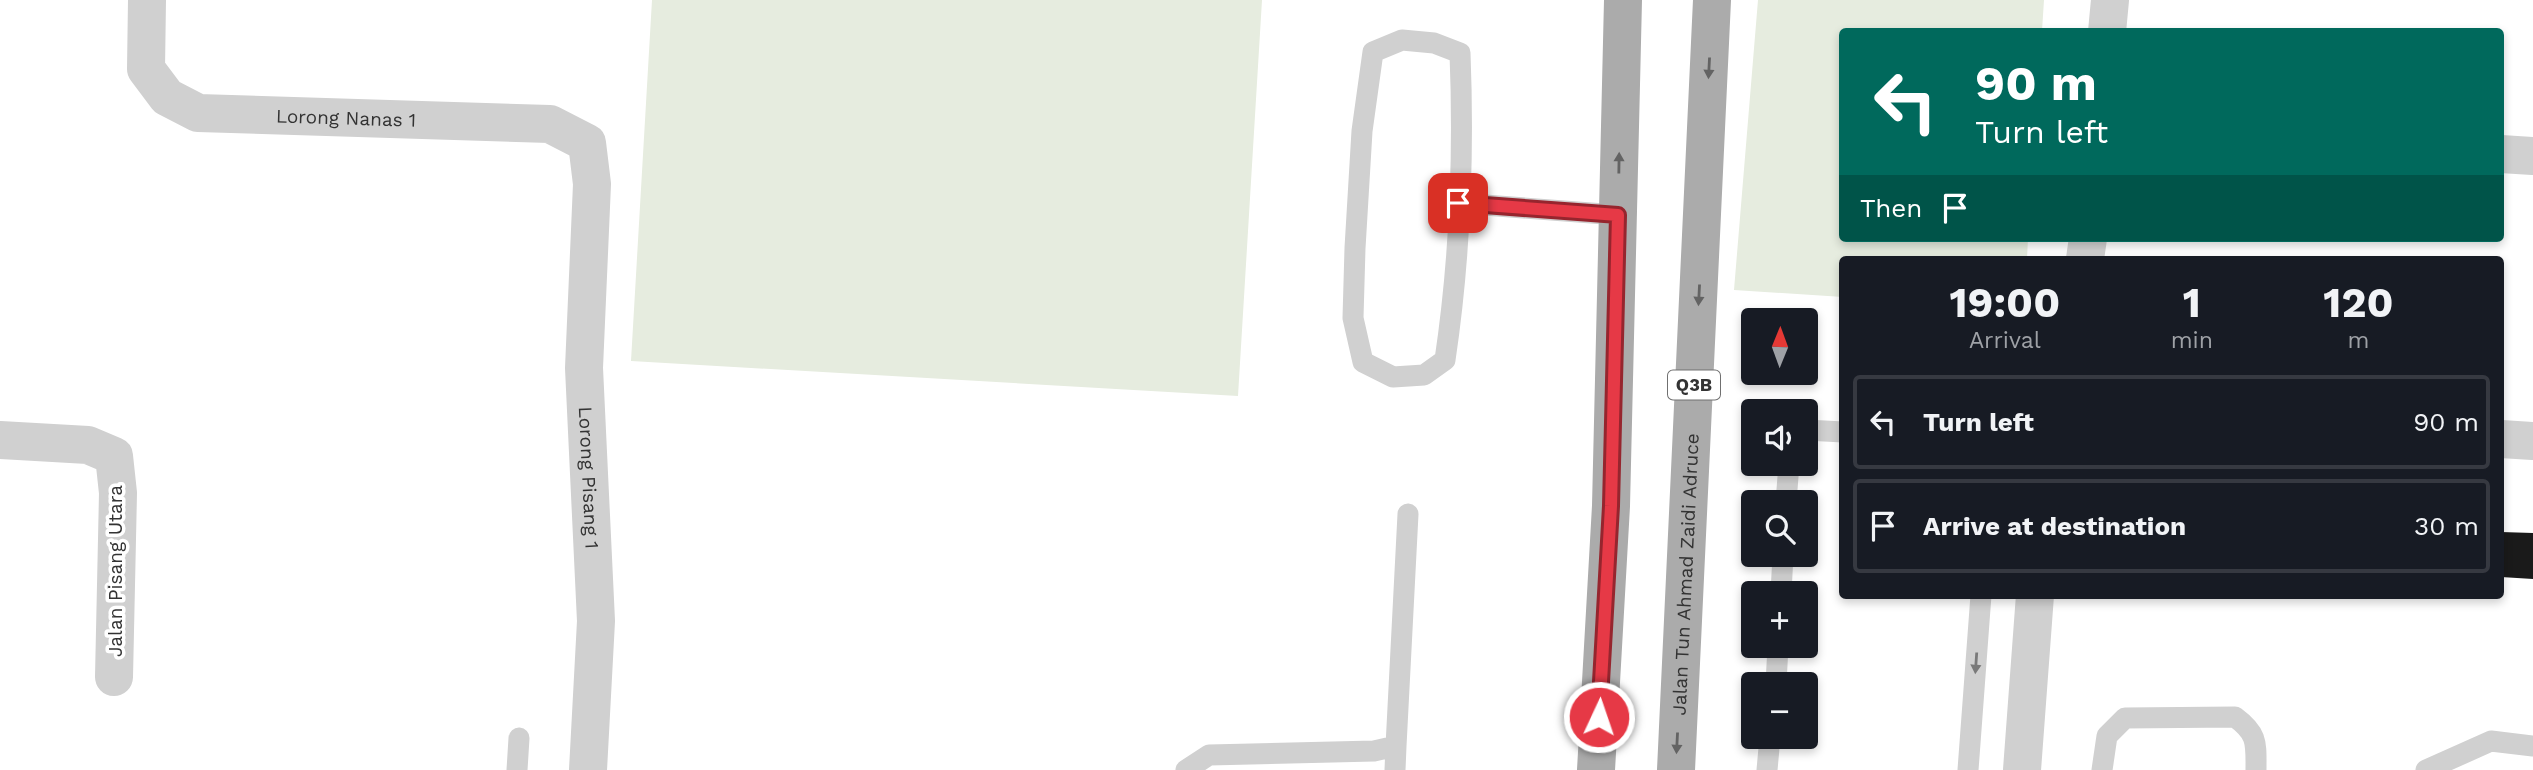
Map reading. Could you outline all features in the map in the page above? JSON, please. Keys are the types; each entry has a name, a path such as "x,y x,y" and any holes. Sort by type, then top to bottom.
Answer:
{"main road":[{"path":"1597,770 1611,506 1623,0"},
{"name":"Jalan Tun Ahmad Zaidi Adruce","path":"1676,770 1713,0"}],"street":[{"name":"Lorong Nanas 1","path":"147,0 146,69 167,97 198,113 550,124 587,143 592,184"},
{"path":"2108,28 2110,0"},
{"path":"2504,154 2533,156"},
{"name":"Lorong Pisang 1","path":"588,770 596,621 584,368 592,184"},
{"path":"2504,439 2533,441"},
{"name":"Jalan Pisang Utara","path":"0,440 88,444 114,457 118,493 114,677"},
{"path":"2022,770 2035,599"}],"lane":[{"path":"1402,40 1434,43 1460,53 1463,131 1458,203 1452,311 1445,360 1424,375 1393,377 1363,362 1353,318 1362,131 1373,52 1402,40"},
{"path":"1458,203 1618,215"},
{"path":"1818,431 1839,432"},
{"path":"1395,770 1408,514"},
{"path":"1968,770 1981,599"},
{"path":"2102,770 2107,736 2125,718 2221,717 2235,717 2249,728 2256,748 2256,770"},
{"path":"517,770 519,738"},
{"path":"2426,770 2491,741 2533,746"},
{"path":"1186,770 1209,755 1374,751 1396,746"},
{"path":"1767,770 1769,749"}],"shaded area":[{"path":"652,0 1262,0 1238,396 631,361"},
{"path":"1758,0 2044,0 2042,28 1839,28 1839,242 2028,242 2027,256 1839,256 1839,297 1734,290"}],"building":[{"path":"2504,532 2533,533 2533,579 2504,577"}],"route":[{"path":"1458,203 1618,215 1611,506 1599,717"}]}
